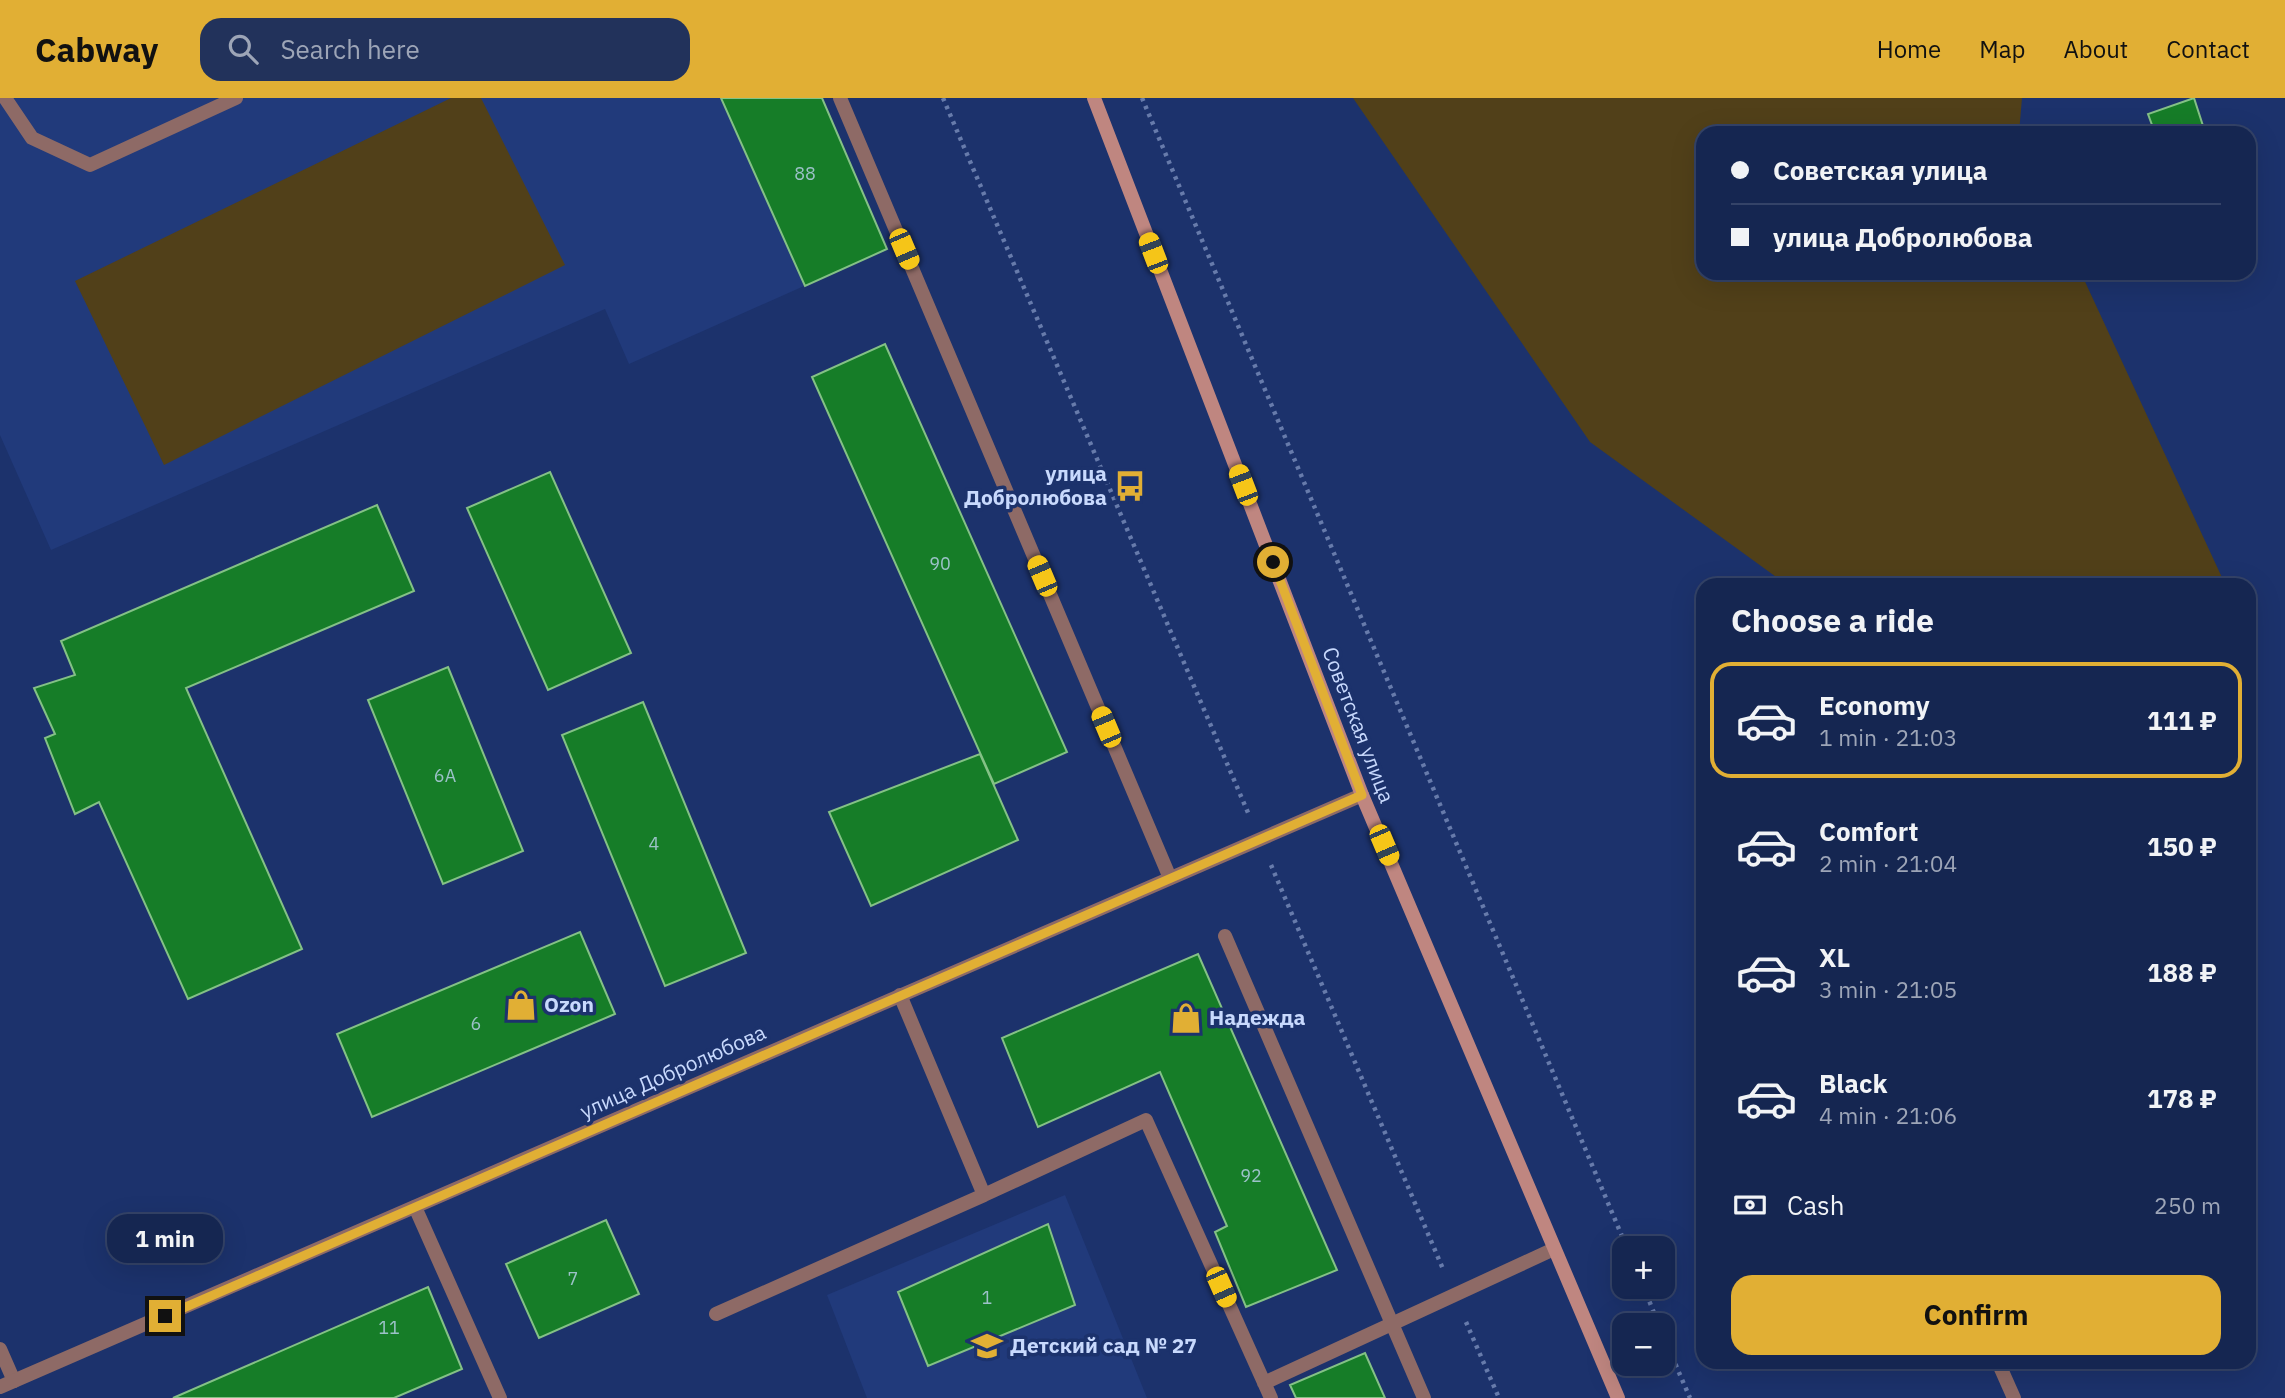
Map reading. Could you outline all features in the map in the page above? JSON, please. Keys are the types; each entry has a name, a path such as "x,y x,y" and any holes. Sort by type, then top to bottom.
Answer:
{"main road":[{"name":"Советская улица","path":"1094,98 1362,795 1618,1398"}],"street":[{"path":"5,98 32,138 90,165 236,98"},
{"path":"840,98 1170,878"},
{"name":"улица Добролюбова","path":"0,1387 1362,795"},
{"path":"1225,936 1424,1398"},
{"path":"900,995 984,1195"},
{"path":"716,1314 1146,1120 1271,1398"},
{"path":"415,1207 500,1398"},
{"path":"1264,1383 1555,1249"},
{"path":"0,1349 14,1381"},
{"path":"2001,1369 2014,1398"}],"path":[{"path":"943,98 1251,819"},
{"path":"1142,98 1622,1236"},
{"path":"1267,857 1499,1398"},
{"path":"1675,1363 1690,1398"}],"shaded area":[{"path":"0,98 822,98 887,249 629,364 605,309 51,550 0,435"},
{"path":"451,98 481,98 565,265 164,465 75,281"},
{"path":"1353,98 2022,98 2020,126 1696,126 1696,280 2084,280 2222,578 1778,578 1590,442"},
{"name":"Детский сад № 27","path":"1065,1195 1147,1398 867,1398 827,1295"}],"building":[{"path":"721,98 822,98 887,249 805,286"},
{"path":"2194,98 2203,126 2152,126 2148,114"},
{"path":"885,344 1067,752 994,784 812,377"},
{"path":"550,472 631,653 548,690 467,508"},
{"path":"377,505 414,591 186,688 302,949 188,999 99,802 75,814 45,738 55,734 34,688 75,675 61,641"},
{"path":"448,667 523,851 443,884 368,700"},
{"path":"643,702 746,953 665,986 562,735"},
{"path":"980,754 1018,840 871,906 829,812"},
{"path":"580,932 615,1014 372,1117 337,1034"},
{"path":"1198,954 1337,1270 1246,1307 1215,1232 1227,1226 1160,1072 1038,1127 1002,1038"},
{"path":"606,1220 639,1294 539,1338 506,1264"},
{"path":"1048,1224 1075,1305 928,1366 898,1292"},
{"path":"428,1287 462,1369 394,1398 173,1398"},
{"path":"1365,1353 1385,1398 1296,1398 1290,1385"}],"place":[{"name":"улица Добролюбова","path":"1130,486"},
{"name":"Ozon","path":"521,1005"},
{"name":"Надежда","path":"1186,1018"},
{"name":"Детский сад № 27","path":"987,1346"}],"route":[{"path":"165,1316 1362,795 1273,562"}]}
